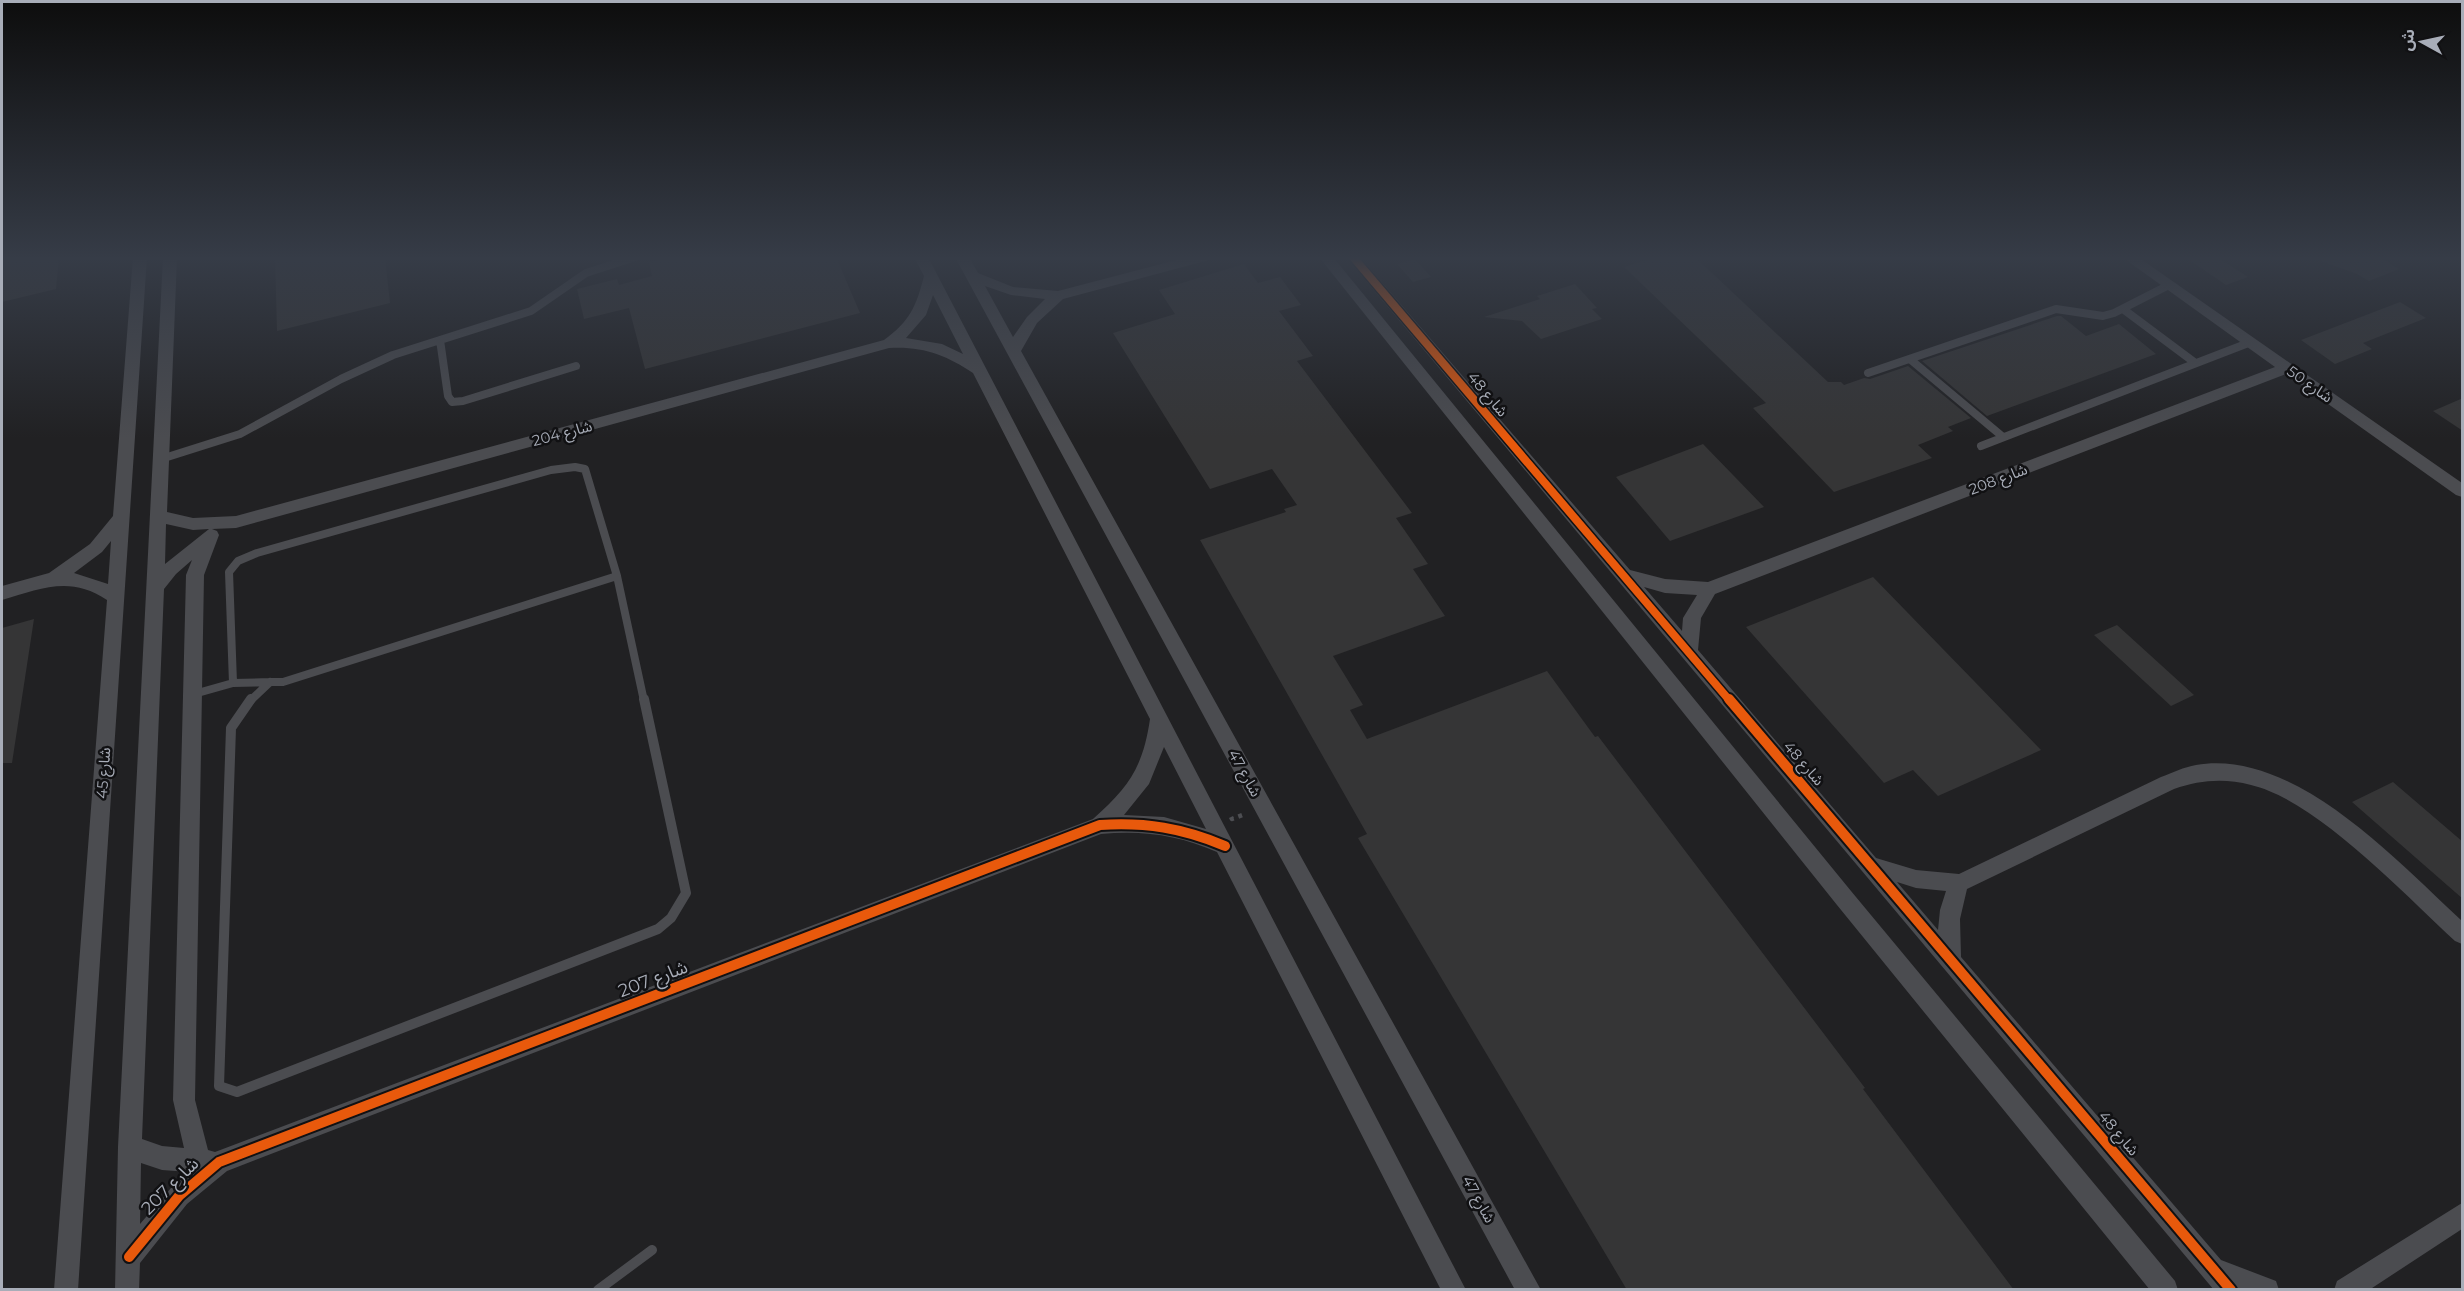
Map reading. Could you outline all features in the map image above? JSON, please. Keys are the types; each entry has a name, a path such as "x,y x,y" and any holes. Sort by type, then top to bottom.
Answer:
{"street":[{"name":"شارع 45","path":"66,1290 136,317"},
{"path":"128,1290 130,1147 167,317"},
{"name":"شارع 204","path":"889,343 903,334 917,317"},
{"path":"953,317 1454,1290"},
{"name":"شارع 47","path":"996,317 1529,1290"},
{"path":"1014,351 1022,333 1034,317"},
{"path":"1375,317 1844,898 2166,1290"},
{"name":"شارع 48","path":"1404,317 2231,1290"},
{"name":"شارع 50","path":"2215,317 2463,491"},
{"name":"شارع 204","path":"158,516 192,524 236,522 889,343 918,342 932,345 944,349 980,370"},
{"name":"شارع 208","path":"1622,575 1665,586 1709,590 2288,368"},
{"path":"2,593 55,578 96,548 123,516"},
{"name":"شارع 204","path":"155,588 170,569 189,551 236,522"},
{"path":"209,1162 184,1100 195,575 201,555 211,536"},
{"path":"55,578 91,583 116,597"},
{"path":"1689,653 1692,618 1709,590"},
{"name":"شارع 207","path":"1100,825 1126,802 1145,776 1156,747 1159,718"},
{"path":"1871,865 1916,879 1960,883 2169,783 2198,773 2234,773 2275,784 2315,805 2350,833 2463,934"},
{"name":"شارع 207","path":"130,1147 162,1158 209,1162 1100,825 1133,822 1166,825 1197,833 1226,846"},
{"path":"1951,958 1947,937 1948,917 1952,899 1960,883"},
{"name":"شارع 207","path":"129,1257 209,1162"},
{"path":"2346,1290 2463,1215"},
{"name":"شارع 48","path":"2213,1269 2267,1290"}],"lane":[{"path":"161,459 240,434 360,369 393,355 509,317"},
{"path":"1868,373 2033,317"},
{"path":"2134,317 2194,362"},
{"path":"440,340 448,396 452,402 576,366"},
{"path":"1981,446 2194,362 2251,342"},
{"path":"1911,360 2003,437"},
{"path":"233,682 229,572 238,561 257,553 551,470 575,467 585,469 617,576 686,893 671,918 658,929 237,1092 219,1086 231,728 245,705 270,682"},
{"path":"194,694 233,682 283,682 617,576"},
{"path":"598,1290 652,1250"}],"path":[{"path":"1227,810 1232,819 1264,807"}],"shaded area":[{"path":"2,317 2462,317 2462,1289 2,1289"}],"building":[{"path":"277,317 333,317 277,331"},
{"path":"631,317 844,317 645,369"},
{"path":"1164,317 1284,317 1313,356 1297,361 1412,513 1396,518 1428,564 1413,569 1445,616 1333,656 1363,705 1350,710 1367,739 1547,671 1595,737 1598,736 1865,1088 1863,1089 2014,1290 1627,1290 1358,838 1367,834 1200,540 1286,512 1284,509 1297,505 1272,469 1210,489 1113,333"},
{"path":"1486,317 1602,319 1541,339 1522,321"},
{"path":"1676,317 1759,317 1828,382 1841,382 1844,385 1908,366 1971,418 1948,427 1953,431 1918,445 1932,458 1834,492 1753,408 1766,403"},
{"path":"2053,317 2063,317 2086,336 2119,324 2156,354 1987,416 1922,361"},
{"path":"2360,317 2426,318 2363,343 2372,349 2335,364 2301,340"},
{"path":"2463,398 2463,431 2433,411"},
{"path":"1703,444 1764,507 1670,541 1616,477"},
{"path":"1873,577 2041,750 1938,796 1913,770 1884,783 1746,627"},
{"path":"34,619 12,763 2,763 2,628"},
{"path":"2117,625 2194,695 2171,706 2094,635"},
{"path":"2393,782 2463,842 2463,899 2352,802"}],"cycle path":[{"path":"1404,317 2231,1290"},
{"path":"129,1257 179,1196 219,1162 1100,825 1134,823 1164,826 1179,829 1225,846"}]}
